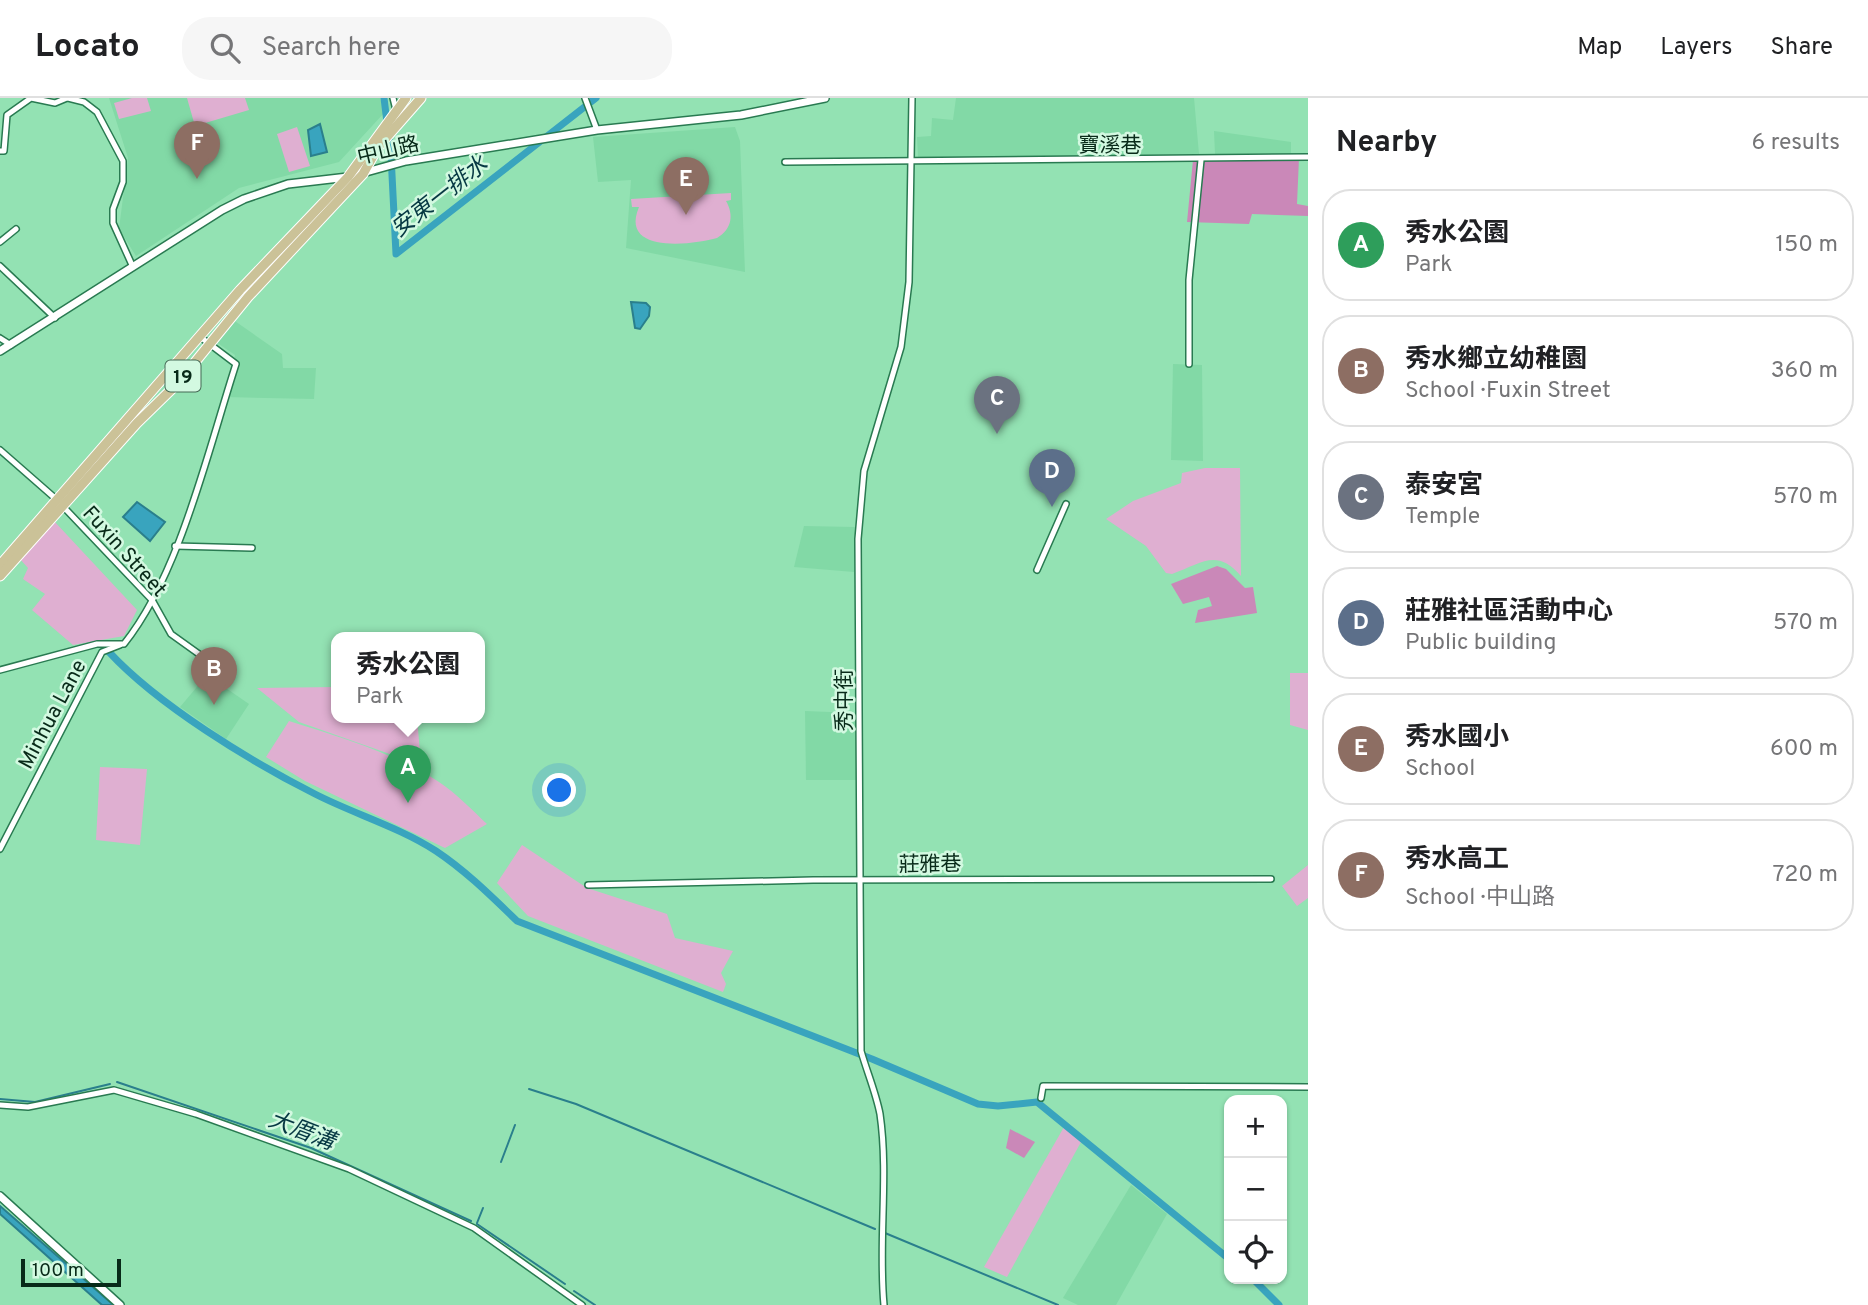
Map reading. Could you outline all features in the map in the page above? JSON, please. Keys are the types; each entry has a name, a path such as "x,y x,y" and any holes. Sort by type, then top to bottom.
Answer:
{"main road":[{"name":"19","path":"0,565 240,290 348,177 406,98"},
{"name":"19","path":"0,576 58,501 178,383 208,342 363,174 379,147 421,98"},
{"path":"240,290 248,297"}],"street":[{"path":"0,150 4,151 7,115 31,99 55,103 68,98 84,102 97,112 123,160 123,182 113,209 113,223 132,265"},
{"path":"393,98 395,112"},
{"path":"585,98 597,130"},
{"name":"中山路","path":"0,351 55,318 132,265 244,198 288,184 348,177 389,164 597,130 741,115 825,98"},
{"name":"秀中街","path":"884,1305 880,1264 883,1162 880,1114 860,1051 858,538 864,471 901,347 909,282 912,98"},
{"name":"寶溪巷","path":"785,162 1308,157"},
{"path":"1189,364 1189,280 1201,160"},
{"path":"0,242 16,229"},
{"path":"0,266 55,318"},
{"path":"0,670 97,644 124,644 157,596 202,472 236,364 199,336"},
{"path":"0,338 11,345"},
{"name":"Fuxin Street","path":"0,450 58,501 152,600 171,634 231,677"},
{"path":"1037,570 1066,504"},
{"path":"175,546 251,548"},
{"name":"Minhua Lane","path":"0,849 102,652 124,644"},
{"name":"莊雅巷","path":"589,885 1271,879"},
{"path":"1041,1098 1042,1086 1308,1087"},
{"path":"0,1105 28,1107 114,1090 196,1114 349,1168 474,1228 582,1305"},
{"path":"0,1196 120,1305"}],"shaded area":[{"path":"109,98 380,98 384,113 339,162 239,188 136,256 119,229 128,158"},
{"path":"132,98 147,98 151,111 119,119 114,103"},
{"path":"187,98 245,98 249,110 195,126"},
{"path":"956,98 1194,98 1199,154 918,158 917,137 931,136 932,118 953,120"},
{"path":"297,127 310,166 289,172 277,134"},
{"path":"735,127 740,141 745,272 626,248 631,180 598,182 593,137"},
{"path":"1214,131 1291,142 1291,153 1215,154"},
{"path":"1299,158 1297,204 1308,206 1308,216 1252,214 1249,224 1187,222 1193,160"},
{"path":"731,193 731,200 726,201 730,211 729,226 717,238 676,244 661,243 639,233 636,222 639,207 632,207 631,199"},
{"path":"232,319 282,354 283,368 316,368 314,399 226,397 235,355 213,340"},
{"path":"1173,364 1202,365 1203,461 1171,460"},
{"path":"1205,468 1240,468 1241,576 1232,567 1217,560 1201,562 1172,574 1166,573 1146,546 1106,519 1133,501 1181,483 1182,473"},
{"path":"54,521 137,610 124,636 73,645 32,610 45,594 23,579 28,568 19,558"},
{"path":"804,526 855,527 854,572 794,567"},
{"path":"1217,566 1226,569 1245,588 1253,587 1257,613 1195,623 1198,610 1212,606 1209,597 1183,604 1171,584"},
{"path":"1290,673 1308,673 1308,730 1290,725"},
{"path":"207,675 249,704 226,739 180,707"},
{"path":"331,687 331,723 418,723 421,765 299,722 257,688"},
{"path":"805,711 855,713 857,780 806,780"},
{"path":"289,721 404,762 452,791 487,824 445,848 305,781 266,757"},
{"path":"100,767 147,769 140,845 96,840"},
{"path":"522,845 587,888 667,914 675,938 733,951 721,973 726,984 723,992 528,916 497,883"},
{"path":"1308,865 1308,898 1297,906 1282,886"},
{"path":"1064,1127 1081,1142 1007,1277 984,1267"},
{"path":"1010,1129 1035,1142 1024,1158 1006,1148"},
{"path":"1131,1185 1167,1214 1116,1305 1078,1305 1063,1298"}],"water":[{"path":"320,124 327,152 311,156 308,130"},
{"path":"631,302 646,303 650,307 649,316 640,329 635,328"},
{"path":"137,502 165,522 150,541 123,517"},
{"path":"0,1206 114,1305 102,1305 0,1214"}],"waterway":[{"name":"安東一排水","path":"384,98 391,155 396,254 596,98"},
{"path":"109,652 153,692 234,749 315,794 407,835 436,851 468,875 517,921 872,1059 978,1104 998,1106 1037,1102 1224,1255"},
{"name":"大厝溝","path":"117,1082 311,1148 471,1221"},
{"name":"大厝溝","path":"0,1099 35,1102 110,1084"},
{"path":"529,1089 576,1104 875,1229"},
{"path":"501,1162 515,1125"},
{"path":"477,1223 483,1208"},
{"name":"大厝溝","path":"477,1224 565,1284"},
{"path":"885,1233 1058,1305"},
{"path":"1258,1284 1279,1305"},
{"name":"大厝溝","path":"574,1291 595,1305"}],"place":[{"name":"秀水高工","path":"197,179"},
{"name":"秀水國小","path":"686,215"},
{"name":"泰安宮","path":"997,434"},
{"name":"莊雅社區活動中心","path":"1052,507"},
{"name":"秀水鄉立幼稚園","path":"214,705"},
{"name":"秀水公園","path":"408,803"}]}
